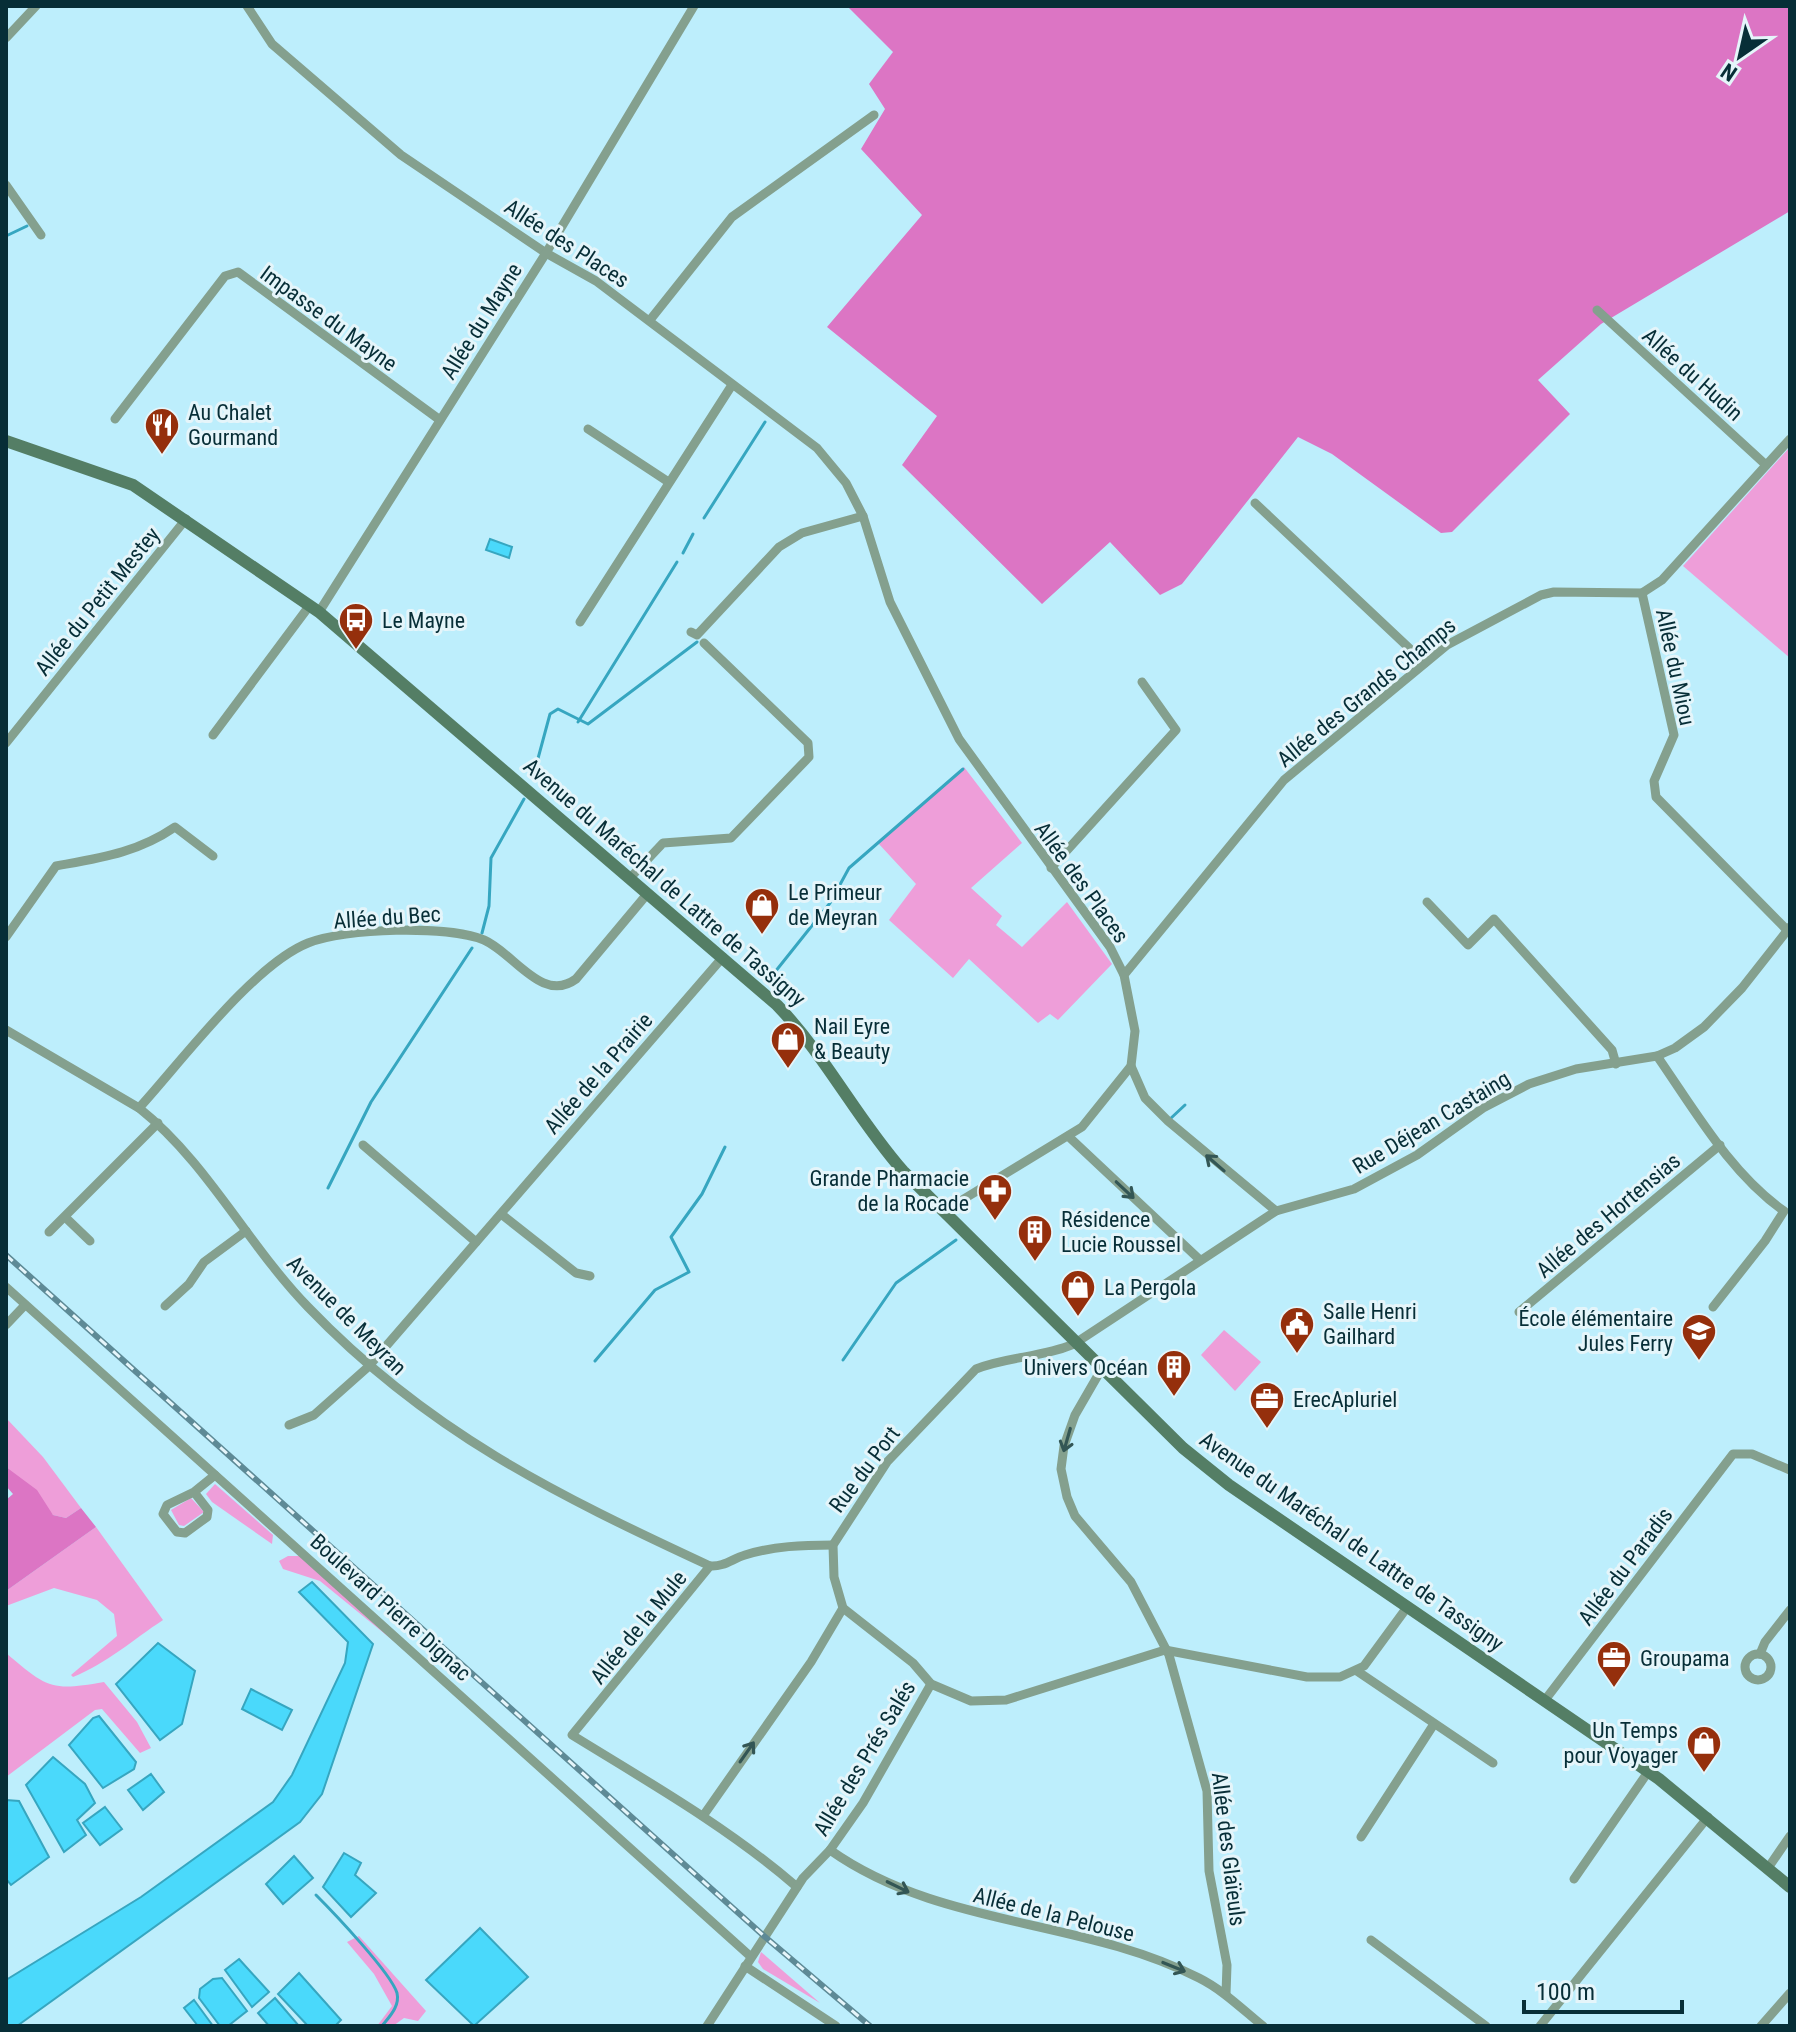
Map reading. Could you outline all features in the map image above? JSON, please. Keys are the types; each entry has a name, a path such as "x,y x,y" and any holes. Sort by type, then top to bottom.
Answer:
{"main road":[{"name":"Avenue du Maréchal de Lattre de Tassigny","path":"6,441 133,485 314,608 723,957 796,1025 886,1152 1054,1318 1074,1344 1220,1479 1648,1772 1708,1817 1790,1887"}],"street":[{"path":"6,38 36,6"},
{"name":"Allée des Places","path":"247,6 272,44 401,155 546,253 596,281 817,448 846,483 863,516 890,602 930,685 983,776 1110,947 1124,975 1135,1031 1131,1066"},
{"name":"Allée du Mayne","path":"213,735 314,608 440,420 546,253 694,6"},
{"path":"650,320 732,217 874,115"},
{"path":"6,185 35,226"},
{"name":"Impasse du Mayne","path":"115,419 225,276 238,272 440,420"},
{"name":"Allée du Hudin","path":"1597,310 1766,465"},
{"path":"580,622 667,481 732,385"},
{"path":"588,429 667,481"},
{"path":"1642,593 1662,580 1790,439"},
{"path":"1255,503 1425,663"},
{"path":"691,632 697,635 779,547 802,533 863,516"},
{"name":"Allée du Petit Mestey","path":"6,743 186,519"},
{"name":"Allée des Grands Champs","path":"1124,975 1284,780 1461,636 1541,595 1554,592 1642,593"},
{"name":"Allée du Miou","path":"1642,593 1674,735 1656,773 1656,797 1789,928"},
{"path":"630,878 663,843 731,838 809,757 808,743 704,643"},
{"path":"1051,868 1176,730 1142,682"},
{"path":"6,937 56,866 121,855 141,848 175,827 213,856"},
{"name":"Allée du Bec","path":"139,1108 273,962 310,942 368,933 448,930 486,941 549,987 565,988 648,893"},
{"path":"1427,902 1468,945 1494,919 1612,1050 1616,1064"},
{"name":"Rue Déjean Castaing","path":"1074,1344 1276,1211 1354,1189 1417,1155 1483,1108 1529,1084 1576,1069 1657,1056 1704,1027 1742,988 1789,928"},
{"name":"Allée de la Prairie","path":"289,1425 314,1415 368,1367 723,957"},
{"name":"Avenue de Meyran","path":"6,1030 139,1108 158,1123 194,1162 288,1286 368,1367 411,1402 517,1472 577,1505 710,1566"},
{"path":"1657,1056 1720,1145 1761,1195 1784,1211 1765,1241 1713,1307"},
{"path":"944,1211 1068,1136 1093,1117 1131,1066 1145,1098 1225,1171 1276,1211"},
{"path":"49,1232 158,1123"},
{"path":"1068,1136 1200,1260"},
{"path":"363,1145 476,1242"},
{"name":"Allée des Hortensias","path":"1519,1312 1720,1145"},
{"path":"501,1214 576,1273 590,1276"},
{"path":"65,1217 90,1241"},
{"path":"165,1306 189,1284 204,1262 246,1231"},
{"name":"Boulevard Pierre Dignac","path":"6,1287 750,1956"},
{"path":"6,1325 25,1305"},
{"name":"Rue du Port","path":"843,1608 834,1577 833,1545 887,1462 966,1376 994,1362 1046,1356 1074,1344"},
{"name":"Allée des Glaïeuls","path":"1101,1370 1075,1415 1064,1446 1061,1469 1075,1516 1131,1582 1165,1650 1207,1791 1209,1871 1227,1965 1226,1994"},
{"name":"Allée du Paradis","path":"1545,1700 1733,1454 1752,1454 1790,1470"},
{"path":"194,1492 208,1510 207,1517 185,1533 177,1532 163,1514 167,1505 194,1492 215,1475"},
{"name":"Allée de la Mule","path":"703,1816 572,1735 710,1566 720,1567 742,1556 789,1545 833,1545"},
{"path":"931,1684 971,1701 1006,1700 1165,1650 1307,1677 1335,1678 1357,1671 1408,1606"},
{"path":"797,1887 780,1870 703,1816 811,1662 843,1608"},
{"name":"Allée des Prés Salés","path":"707,2026 797,1887 830,1850 863,1803 931,1684 913,1663 843,1608"},
{"path":"1760,1654 1765,1642 1790,1610"},
{"path":"1357,1671 1493,1763"},
{"path":"1361,1837 1434,1724"},
{"path":"1574,1879 1648,1772"},
{"path":"1540,2026 1708,1817"},
{"path":"1768,1868 1790,1836"},
{"name":"Allée de la Pelouse","path":"830,1850 919,1897 1147,1957 1199,1978 1226,1994 1263,2026"},
{"path":"1371,1940 1486,2026"},
{"path":"745,1966 836,2026"},
{"path":"1761,2026 1790,1993"}],"shaded area":[{"path":"847,6 1790,6 1790,211 1601,324 1538,380 1570,414 1452,532 1441,533 1332,454 1298,437 1182,584 1160,595 1110,542 1042,604 902,465 937,416 827,327 922,215 861,149 885,109 869,84 893,52"},
{"path":"1790,447 1790,658 1683,566"},
{"path":"964,767 1022,843 971,888 1002,916 996,925 1022,947 1067,902 1112,964 1058,1020 1050,1014 1038,1023 969,959 953,978 889,920 916,884 878,843"},
{"path":"1224,1330 1261,1362 1235,1391 1201,1355"},
{"path":"6,1418 43,1457 81,1508 66,1518 53,1515 6,1467"},
{"path":"6,1467 37,1490 53,1515 66,1518 81,1508 96,1527 6,1591 6,1500 13,1494 6,1486"},
{"path":"215,1484 273,1535 272,1544 212,1502 206,1494"},
{"path":"191,1498 204,1512 184,1526 179,1525 171,1510"},
{"path":"96,1527 163,1620 108,1658 73,1677 71,1675 117,1636 114,1614 97,1600 54,1588 6,1606 6,1591"},
{"path":"288,1556 300,1556 396,1643 320,1581 283,1569 279,1561"},
{"path":"6,1653 32,1674 51,1684 73,1686 104,1682 137,1722 151,1748 140,1753 102,1709 95,1710 6,1777"},
{"path":"359,1936 426,2011 418,2021 404,2018 393,2026 377,2026 392,2006 374,1974 347,1942"},
{"path":"761,1952 820,2003 763,1969 758,1962"}],"water":[{"path":"490,539 512,547 509,558 486,550"},
{"path":"312,1582 373,1644 322,1794 300,1822 17,2026 6,2026 6,1980 141,1897 273,1802 292,1775 345,1663 348,1642 299,1592"},
{"path":"158,1643 195,1671 182,1724 160,1740 116,1684"},
{"path":"251,1689 292,1710 282,1730 242,1709"},
{"path":"99,1716 136,1762 134,1769 103,1788 69,1745 93,1718"},
{"path":"53,1757 85,1784 95,1803 77,1820 86,1835 64,1852 26,1785"},
{"path":"151,1774 164,1792 143,1810 128,1790"},
{"path":"6,1800 19,1801 49,1857 11,1885 6,1879"},
{"path":"105,1807 122,1829 100,1845 83,1823"},
{"path":"344,1853 361,1863 355,1875 376,1893 351,1917 323,1887"},
{"path":"294,1856 313,1878 283,1904 266,1884"},
{"path":"480,1928 528,1977 474,2026 426,1980"},
{"path":"239,1959 269,1992 252,2007 225,1970"},
{"path":"299,1973 341,2020 335,2026 308,2026 278,1994"},
{"path":"222,1978 247,2011 228,2026 220,2026 199,1998 200,1989 213,1979"},
{"path":"275,1998 299,2026 269,2026 258,2013"},
{"path":"194,2000 213,2026 198,2026 184,2008"}],"waterway":[{"path":"6,236 27,226"},
{"path":"704,518 765,422"},
{"path":"683,553 693,534"},
{"path":"578,722 677,562"},
{"path":"533,777 550,714 558,709 588,724 697,642"},
{"path":"767,982 830,903 849,868 963,769"},
{"path":"482,933 489,906 491,858 524,799"},
{"path":"328,1188 371,1102 472,948"},
{"path":"1170,1119 1185,1105"},
{"path":"595,1361 655,1290 689,1272 671,1237 702,1194 725,1147"},
{"path":"843,1360 896,1283 956,1240"},
{"path":"316,1895 361,1943 397,1993 394,2011 382,2026"}],"railway":[{"path":"6,1255 764,1936 870,2026"}],"place":[{"name":"Au Chalet Gourmand","path":"162,456"},
{"name":"Le Mayne","path":"356,651"},
{"name":"Le Primeur de Meyran","path":"762,936"},
{"name":"Nail Eyre & Beauty","path":"788,1070"},
{"name":"Grande Pharmacie de la Rocade","path":"995,1222"},
{"name":"Résidence Lucie Roussel","path":"1035,1263"},
{"name":"La Pergola","path":"1078,1318"},
{"name":"Salle Henri Gailhard","path":"1297,1355"},
{"name":"École élémentaire Jules Ferry","path":"1699,1362"},
{"name":"Univers Océan","path":"1174,1398"},
{"name":"ErecApluriel","path":"1267,1430"},
{"name":"Groupama","path":"1614,1689"},
{"name":"Un Temps pour Voyager","path":"1704,1774"}]}
